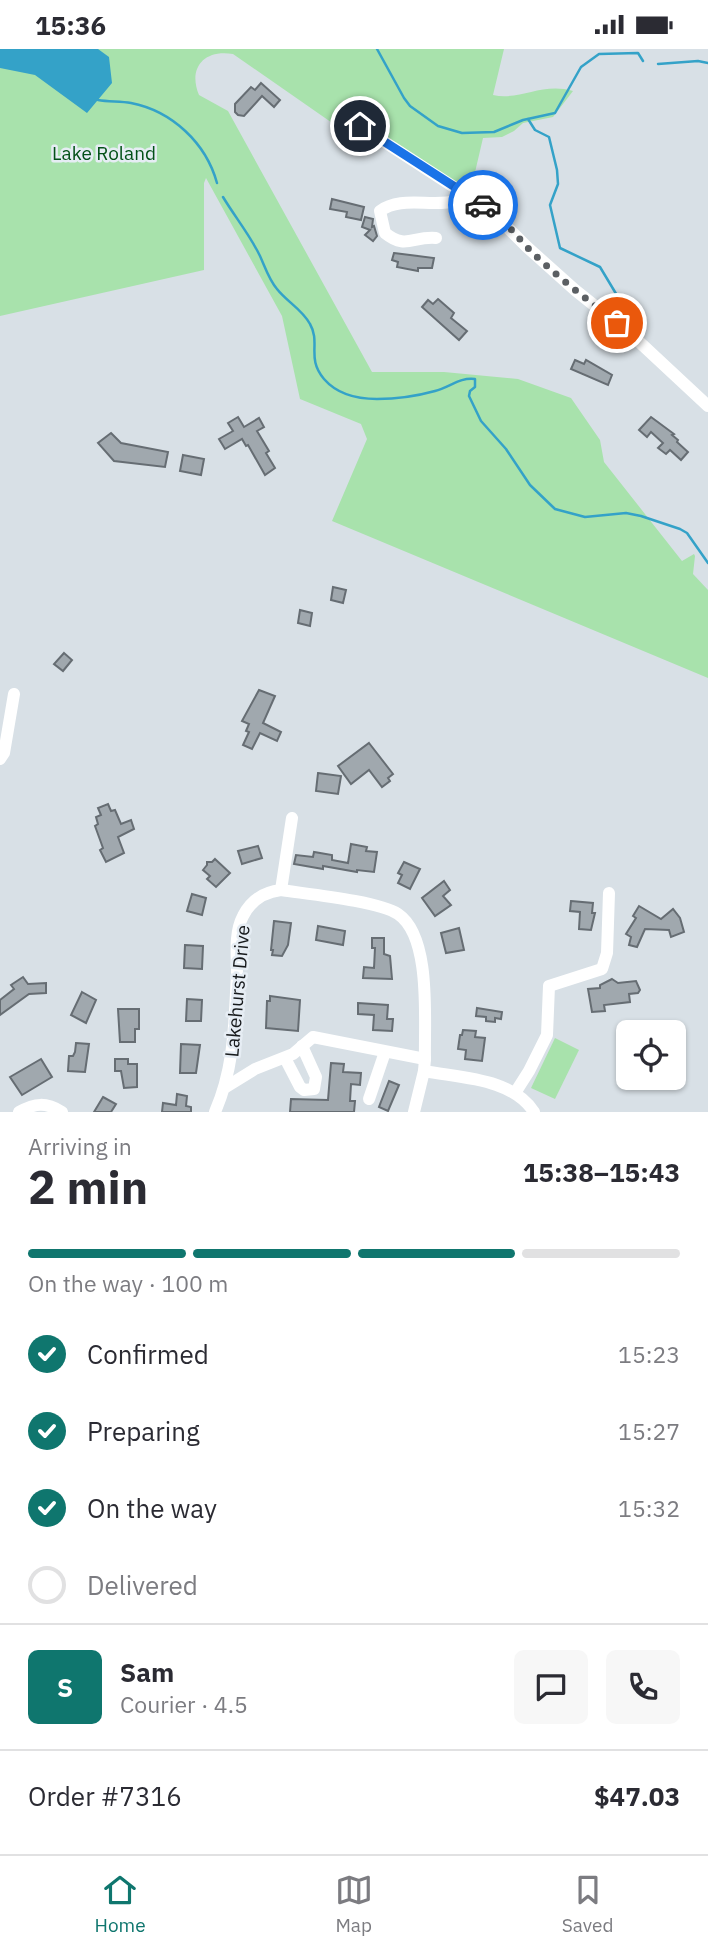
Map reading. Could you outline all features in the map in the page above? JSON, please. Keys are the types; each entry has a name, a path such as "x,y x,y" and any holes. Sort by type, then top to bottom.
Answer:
{"street":[{"path":"349,119 491,211 527,247 635,338 708,406"},
{"path":"436,238 425,237 408,243 395,241 385,233 380,211 389,204 451,202 468,196"},
{"path":"0,759 4,754 14,694"},
{"path":"292,818 281,890 378,907 398,914 411,928 421,963 425,1065 414,1112"},
{"name":"Lakehurst Drive","path":"215,1112 226,1087 233,1053 239,927 251,903 271,891 281,890"},
{"path":"515,1093 547,1035 549,986 602,969 607,953 609,893"},
{"path":"226,1087 255,1069 285,1058 309,1039 318,1037 386,1052 484,1081 515,1093 527,1101 534,1112"},
{"path":"285,1058 299,1087 304,1090 314,1089 316,1077 302,1047"},
{"path":"369,1098 386,1052"},
{"path":"19,1112 33,1104 44,1104 62,1112"}],"green space":[{"path":"0,49 504,49 493,95 513,96 551,89 573,91 553,117 523,123 502,137 483,138 469,198 349,116 338,127 233,54 222,53 206,58 197,69 195,77 199,95 228,111 372,372 444,372 518,379 571,398 600,440 604,462 682,561 694,554 695,556 693,574 708,590 708,678 332,521 367,439 361,424 300,399 282,316 206,178 204,270 0,316"},
{"path":"555,1038 579,1050 555,1099 531,1088"}],"water":[{"name":"Lake Roland","path":"0,49 98,49 109,57 112,83 87,113 35,75 0,68"}],"building":[{"path":"261,83 280,100 274,107 262,96 244,116 238,115 235,112 235,104 251,87 255,90"},
{"path":"332,199 364,207 361,220 346,217 347,212 330,209"},
{"path":"365,217 373,219 372,227 374,226 377,236 373,241 365,235 370,230 362,227"},
{"path":"394,253 434,258 432,268 418,268 418,271 397,267 398,262 392,260"},
{"path":"438,299 454,313 451,318 467,331 459,340 422,307 428,300 433,304"},
{"path":"575,360 584,364 586,360 612,375 608,385 571,369"},
{"path":"238,417 244,427 259,418 264,427 257,431 275,468 265,475 242,439 225,449 219,439 233,431 228,423"},
{"path":"651,417 674,434 672,435 677,442 688,452 681,460 670,450 666,454 658,448 663,443 651,432 647,437 639,430"},
{"path":"111,433 121,443 168,452 165,467 114,461 98,443"},
{"path":"183,455 204,459 201,475 180,471"},
{"path":"333,587 346,590 343,603 331,600"},
{"path":"300,610 312,613 310,626 298,623"},
{"path":"64,653 72,660 63,671 54,664"},
{"path":"259,690 275,696 263,723 281,732 277,741 260,733 252,749 243,745 249,732 246,731 249,724 242,721"},
{"path":"369,743 393,774 388,778 390,781 382,787 369,770 351,784 338,766"},
{"path":"318,773 341,776 338,794 316,791"},
{"path":"108,804 111,811 115,810 121,824 131,820 134,829 118,837 124,853 106,862 100,850 103,848 95,826 98,824 96,817 101,815 98,808"},
{"path":"351,844 367,847 366,851 377,852 374,872 294,864 296,855 313,857 314,852 332,855 332,860 348,863"},
{"path":"258,846 262,858 242,864 238,851"},
{"path":"215,859 230,873 216,887 207,879 210,876 203,870 207,862"},
{"path":"404,862 420,869 410,889 398,883 402,875 398,873"},
{"path":"444,881 450,890 443,896 451,905 435,916 422,898"},
{"path":"192,894 206,898 202,915 187,911"},
{"path":"571,901 593,903 592,913 595,913 591,930 579,929 580,912 570,911"},
{"path":"639,906 661,919 673,909 680,918 684,932 671,937 669,930 645,929 637,947 629,945 631,937 626,934 636,918 633,916"},
{"path":"274,921 291,923 288,945 282,956 272,955"},
{"path":"318,926 345,931 343,945 316,940"},
{"path":"459,928 464,950 446,953 441,933"},
{"path":"372,938 384,938 384,954 390,956 392,979 363,978 364,967 374,968 375,948 372,948"},
{"path":"185,945 203,946 202,969 184,968"},
{"path":"23,977 28,984 46,983 46,993 29,994 0,1015 0,1000 14,989 11,985"},
{"path":"612,979 618,983 636,981 640,990 638,993 629,994 630,1002 604,1005 605,1011 592,1012 588,989 600,988 600,985"},
{"path":"82,992 96,1000 86,1023 71,1015"},
{"path":"270,996 300,1000 298,1031 266,1028 267,1001 270,1001"},
{"path":"187,999 202,1000 201,1021 186,1021"},
{"path":"358,1003 388,1005 387,1019 393,1019 392,1031 373,1030 374,1015 358,1014"},
{"path":"477,1008 502,1012 501,1019 495,1018 495,1022 486,1021 486,1017 476,1016"},
{"path":"118,1009 139,1009 139,1029 135,1029 135,1042 120,1042"},
{"path":"463,1030 476,1031 475,1037 485,1038 482,1061 465,1059 466,1050 458,1049"},
{"path":"76,1043 89,1044 85,1072 68,1071 69,1056 73,1056"},
{"path":"181,1044 200,1045 196,1073 180,1073"},
{"path":"41,1059 52,1077 22,1095 10,1077"},
{"path":"115,1059 128,1059 128,1064 137,1064 137,1087 124,1088 121,1071 115,1071"},
{"path":"331,1063 344,1064 343,1072 361,1073 360,1085 351,1084 350,1101 355,1101 354,1112 290,1112 291,1099 328,1100"},
{"path":"389,1081 399,1085 388,1111 379,1107"},
{"path":"177,1094 187,1096 186,1106 191,1107 191,1112 162,1112 163,1103 176,1105"},
{"path":"103,1097 116,1104 111,1112 94,1112"}],"waterway":[{"path":"377,49 410,106 438,126 462,133 494,132 523,120 555,113 581,67 599,54 638,53 643,61"},
{"path":"658,64 698,61 708,63"},
{"path":"98,100 127,102 146,107 173,121 196,142 212,168 217,183"},
{"path":"528,119 535,130 549,137 558,184 550,205 560,248 600,267 618,297"},
{"path":"223,197 252,241 269,278 310,324 316,364 329,384 355,397 384,399 421,394 465,379 475,379 475,387 469,396 481,421 506,449 530,485 555,509 585,517 626,513 680,529 687,533 708,563"}],"way so far":[{"path":"483,205 510,227 527,247 575,290 617,323"}],"route":[{"path":"360,126 483,205"}]}
